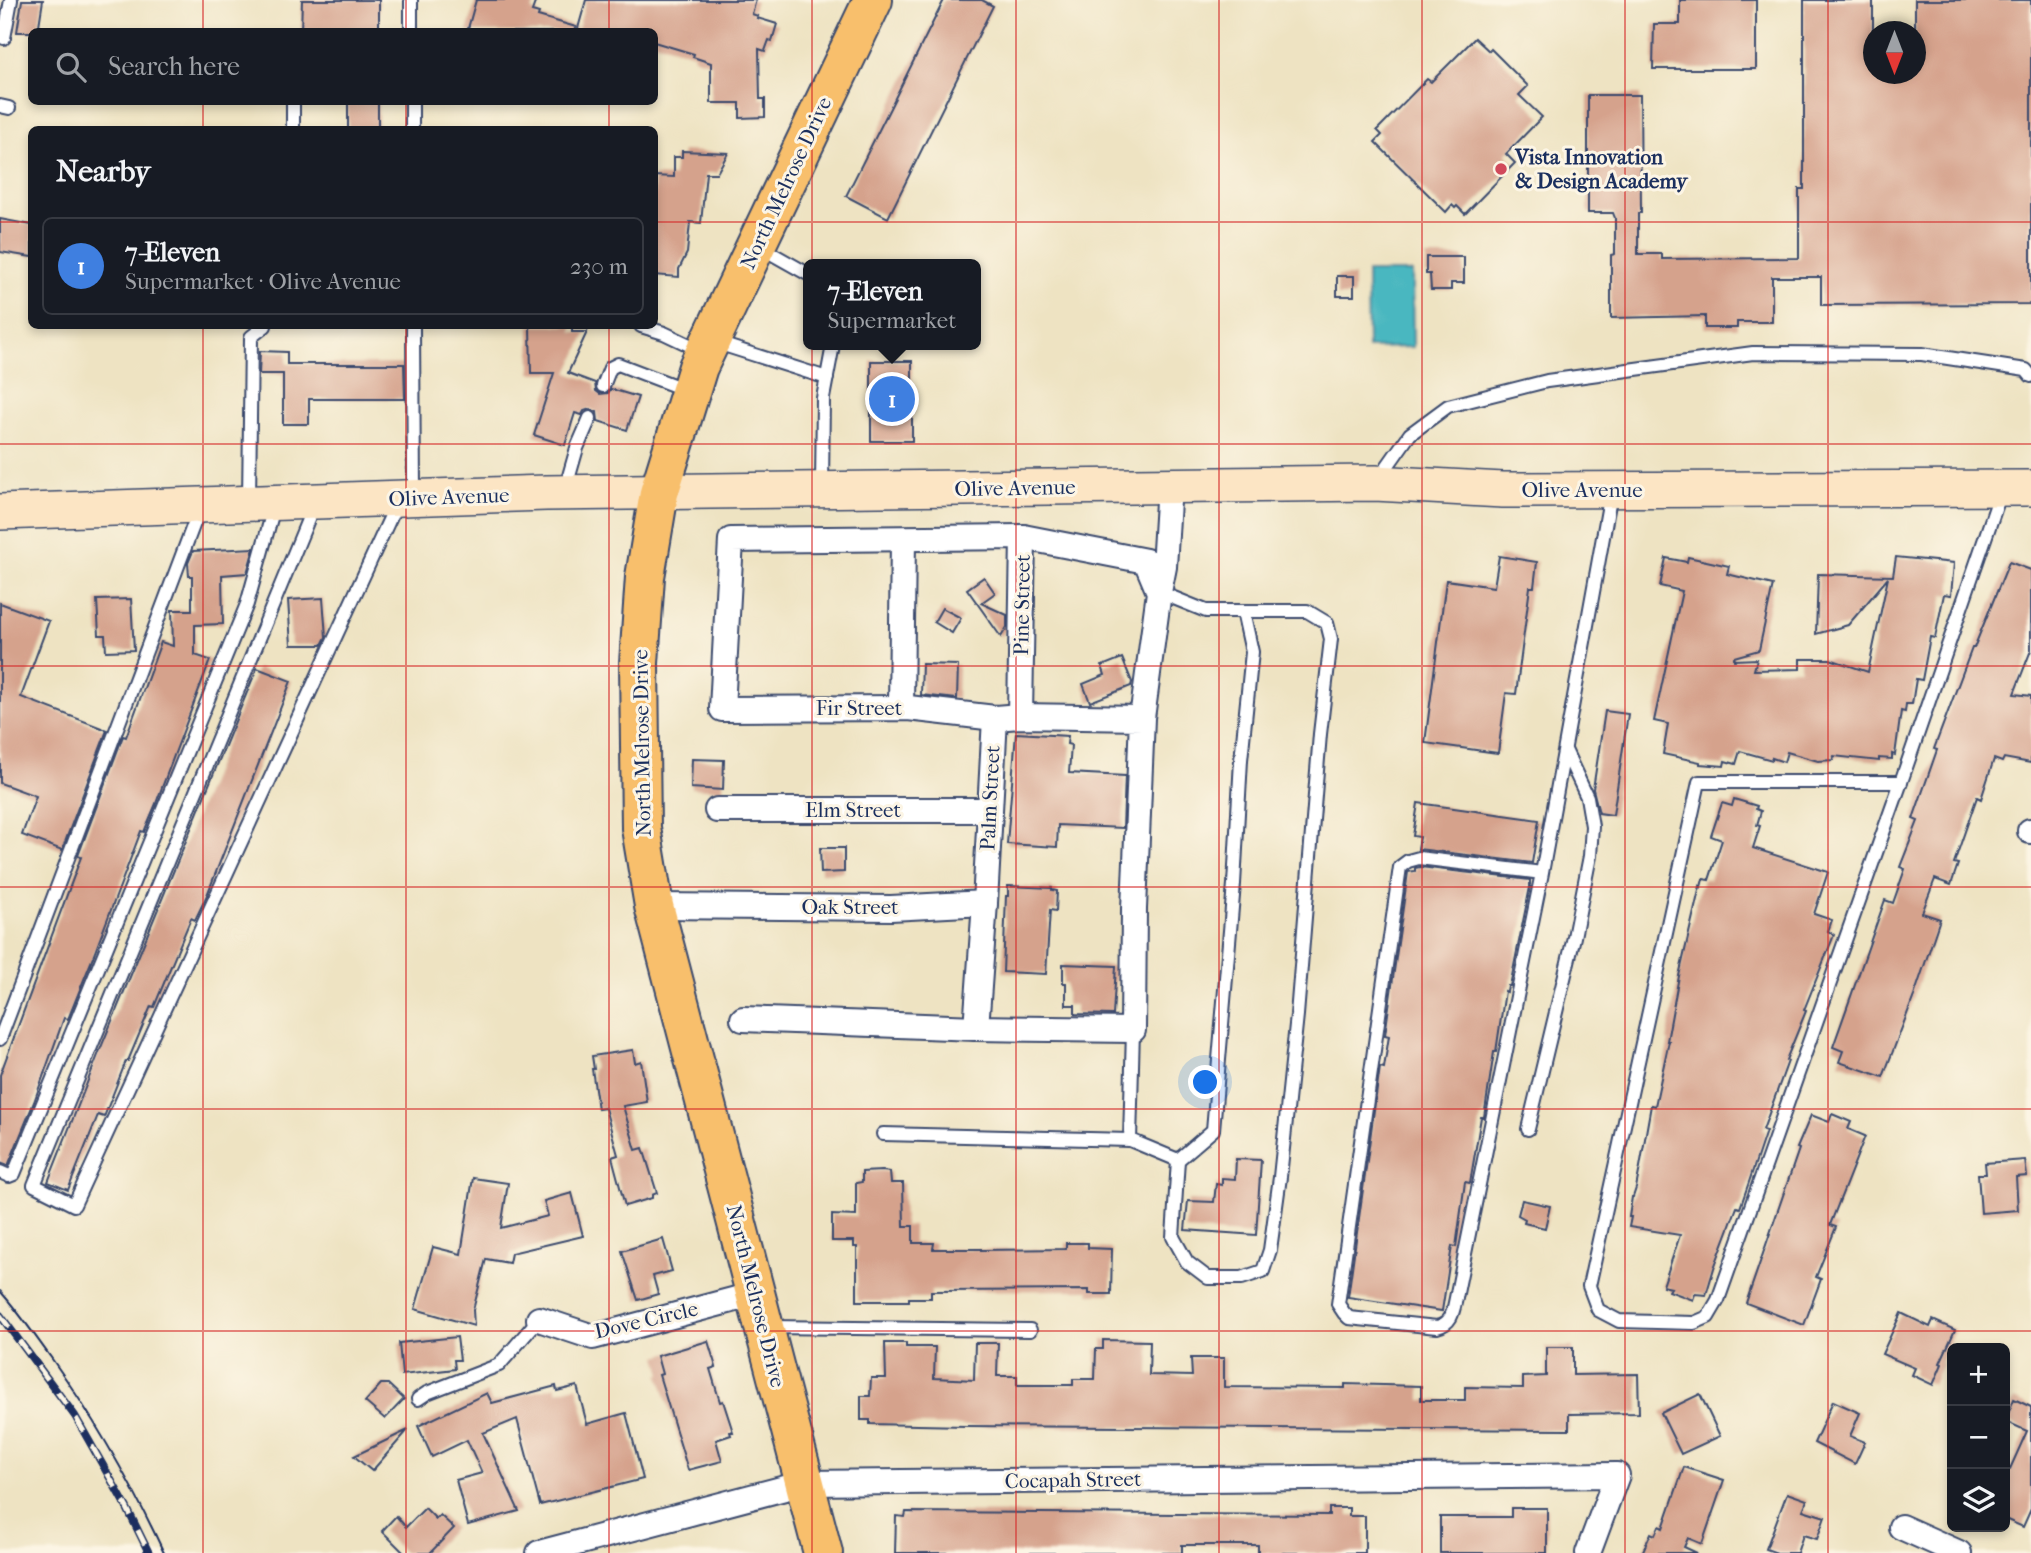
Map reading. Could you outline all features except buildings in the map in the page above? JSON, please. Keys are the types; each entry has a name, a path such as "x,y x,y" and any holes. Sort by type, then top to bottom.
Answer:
{"main road":[{"name":"North Melrose Drive","path":"823,1553 654,906 641,828 639,663 645,577 659,493 691,391 708,347 873,0"},
{"name":"Olive Avenue","path":"0,512 564,494 1169,485 1375,483 1503,490 2017,488"}],"street":[{"path":"743,1019 976,1028 1133,1030 1134,909 1142,718 1164,567 1169,485"},
{"path":"1023,537 1146,561 1159,592"},
{"name":"Pine Street","path":"722,709 731,540 1023,537 1020,716"},
{"path":"901,708 903,539"},
{"name":"Fir Street","path":"722,709 901,708 995,718"},
{"path":"1020,716 1142,718"},
{"name":"Palm Street","path":"976,1028 995,718 1020,716"},
{"name":"Elm Street","path":"717,810 990,810"},
{"name":"Oak Street","path":"654,906 891,908 985,903"},
{"name":"Dove Circle","path":"539,1319 593,1336 759,1311"},
{"name":"Cocapah Street","path":"539,1553 804,1483 1617,1475 1588,1553"},
{"path":"1901,1527 1959,1553"}],"lane":[{"path":"4,38 11,0"},
{"path":"411,0 411,28"},
{"path":"293,105 293,126"},
{"path":"412,105 412,126"},
{"path":"756,246 803,271"},
{"path":"0,1172 9,1176 14,1174 247,604 262,504 251,337 261,329"},
{"path":"316,502 34,1185 74,1205 407,499 413,329"},
{"path":"651,329 827,378"},
{"path":"822,491 823,398 832,350"},
{"path":"1375,483 1410,434 1448,406 1546,381 1753,353 1922,354 2026,370 2031,376"},
{"path":"603,386 610,368 618,364 691,391"},
{"path":"564,494 577,448 590,418"},
{"path":"1901,782 1699,782 1589,1286 1598,1310 1619,1321 1694,1323 1709,1317 1718,1300 1901,782 2017,488"},
{"path":"1542,873 1419,858 1400,867 1338,1304 1349,1318 1437,1327 1445,1325 1452,1318 1542,873 1612,490"},
{"path":"0,1039 200,506"},
{"path":"1159,592 1206,611 1243,611 1307,611 1327,624 1331,639 1320,734 1298,1001 1270,1250 1263,1271 1242,1278 1208,1278 1187,1262 1173,1237 1178,1160 1213,1130 1234,884 1241,760 1252,652 1243,611"},
{"path":"1528,1129 1574,937 1590,856 1592,826 1587,797 1565,750"},
{"path":"1130,1140 1133,1030"},
{"path":"883,1134 1130,1140 1178,1160"},
{"path":"759,1311 1030,1330"},
{"path":"418,1399 499,1365 539,1319"}],"water":[{"path":"1367,272 1412,272 1413,347 1368,348"}],"tram line":[{"path":"0,1291 84,1406 126,1478 164,1553"}],"railway":[{"path":"0,1315 75,1416 149,1553"}],"place":[{"name":"Vista Innovation & Design Academy","path":"1501,169"},
{"name":"7-Eleven","path":"892,399"}]}
